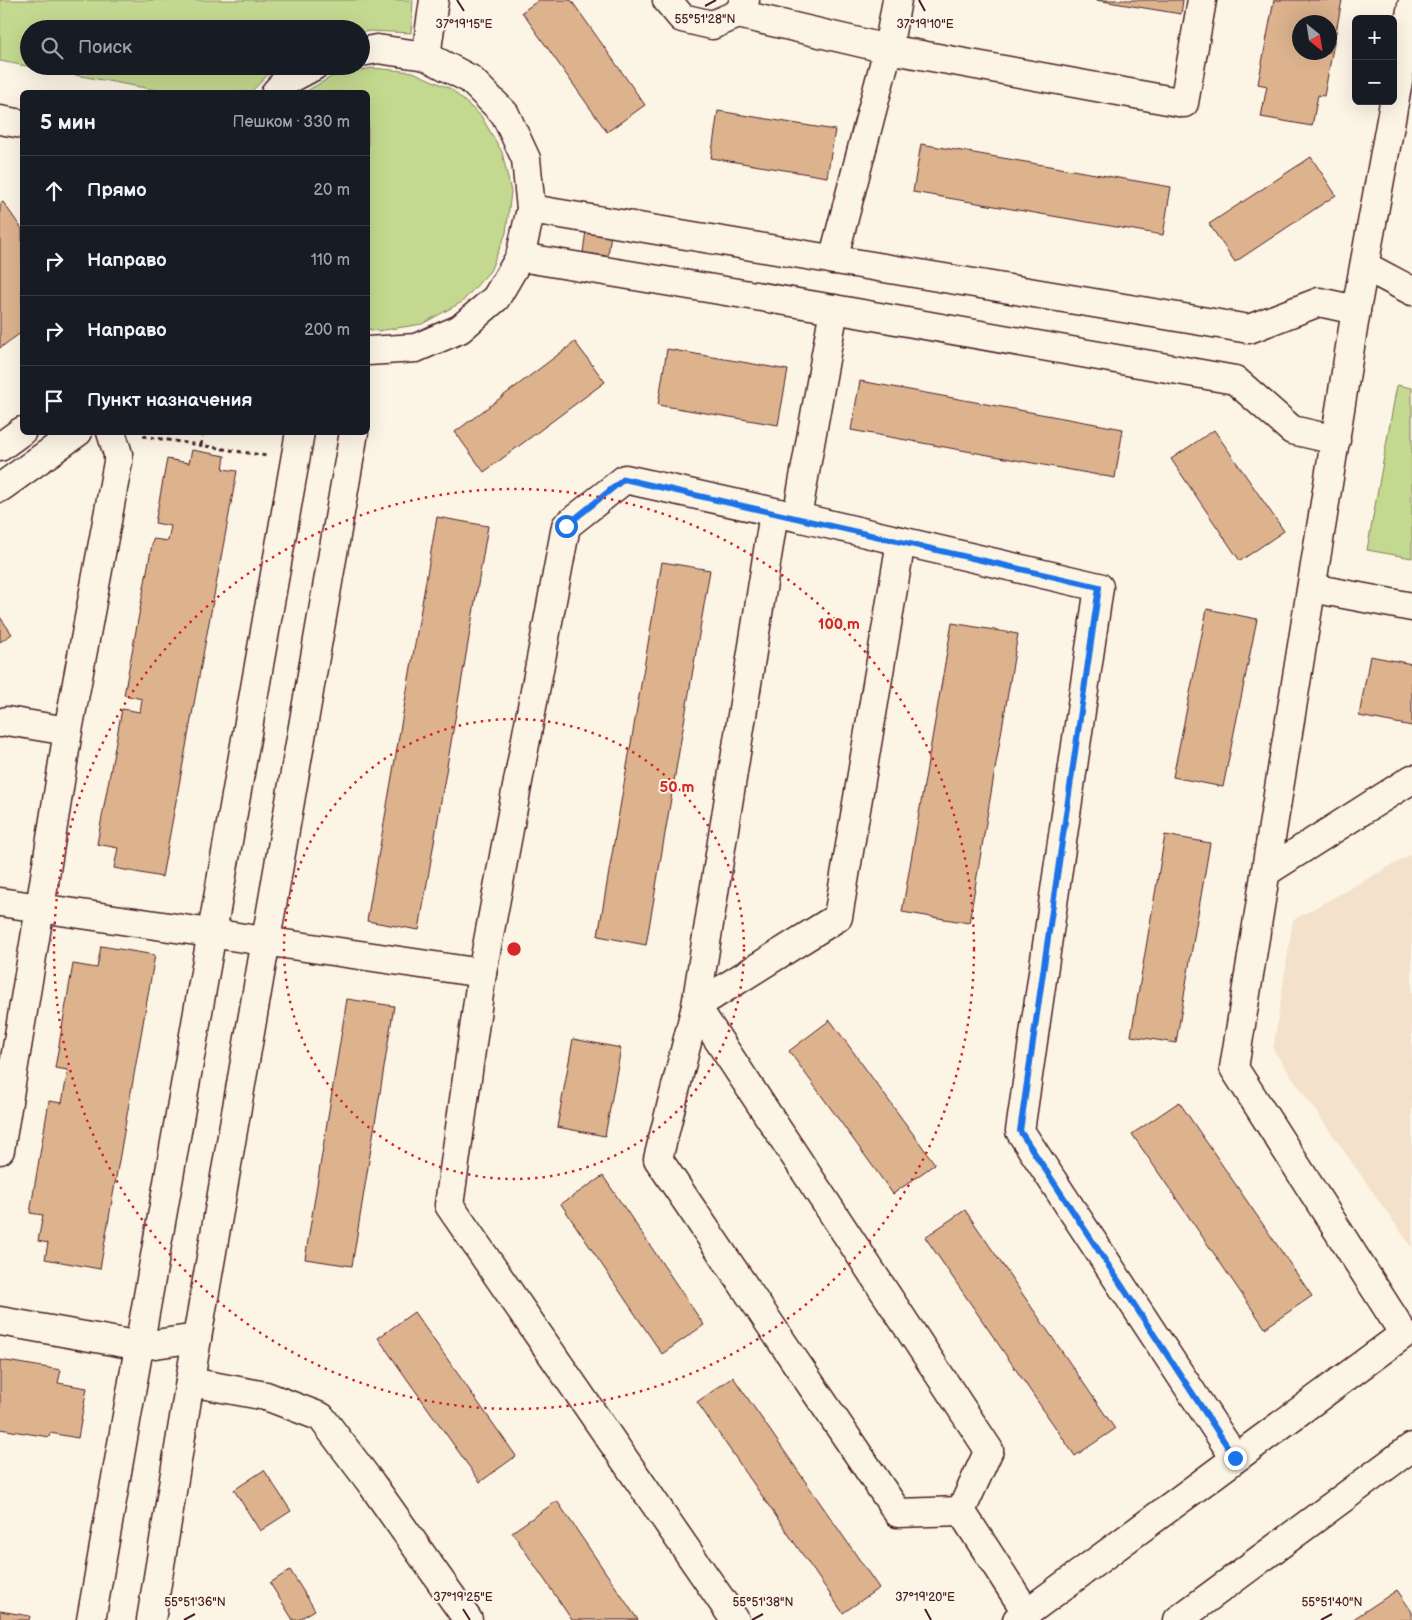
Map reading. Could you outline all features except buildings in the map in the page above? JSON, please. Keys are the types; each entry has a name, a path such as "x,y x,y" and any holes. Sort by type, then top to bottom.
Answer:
{"street":[{"path":"426,56 434,0"},
{"path":"666,0 682,18 712,25 741,7 888,49 1184,103 1202,0"},
{"path":"833,260 888,49 897,0"},
{"path":"961,1511 1022,1616 1404,1334 1234,1068 1356,310 1412,5"},
{"path":"370,50 377,49 426,56 470,79 504,114 526,159 531,208 520,257 496,298 460,329 416,348 370,353"},
{"path":"278,90 286,81 297,75"},
{"path":"0,120 20,124"},
{"path":"531,208 1249,329 1319,302 1356,310"},
{"path":"520,257 834,309 1235,380 1292,430 1336,440"},
{"path":"1365,266 1412,291"},
{"path":"834,309 785,515 696,1006 658,1159 898,1513 961,1511"},
{"path":"0,447 20,433"},
{"path":"0,488 74,435"},
{"path":"0,1150 68,731 118,462 118,454 112,435"},
{"path":"91,1620 141,1346 299,435"},
{"path":"151,1620 196,1338 353,435"},
{"path":"735,1620 449,1205 482,973 566,526 624,479 1099,587 1020,1131 1235,1458"},
{"path":"696,1006 838,917 901,541"},
{"path":"1312,588 1412,606"},
{"path":"0,723 6,721 68,731"},
{"path":"1266,872 1412,779"},
{"path":"0,902 482,973"},
{"path":"696,1006 989,1450 961,1511"},
{"path":"0,1321 141,1346 196,1338"},
{"path":"190,1382 266,1396 321,1417 372,1483 468,1620"},
{"path":"1178,1620 1412,1447"}],"path":[{"path":"140,435 295,460"},
{"path":"200,445 202,435"}],"shaded area":[{"path":"1412,854 1412,1248 1273,1050 1293,920"}],"green space":[{"path":"0,0 413,0 411,33 370,31 370,20 20,20 20,65 0,61"},
{"path":"370,68 413,72 451,89 481,116 502,152 511,192 506,233 490,271 462,302 422,324 378,331 370,329 370,90 308,90 331,77 340,75 370,75"},
{"path":"75,75 267,75 253,90 156,90"},
{"path":"1397,385 1412,388 1412,558 1367,550"}],"route":[{"path":"566,526 624,479 1099,587 1020,1131 1235,1458"}]}
